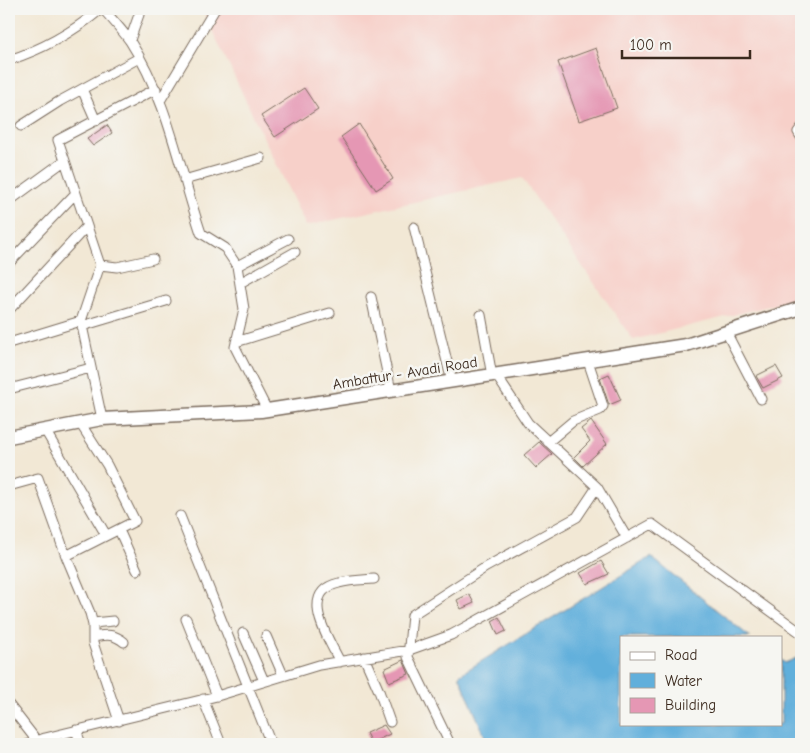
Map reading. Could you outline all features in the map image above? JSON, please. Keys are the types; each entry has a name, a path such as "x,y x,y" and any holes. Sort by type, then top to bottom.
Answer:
{"street":[{"path":"9,60 51,44 68,35 102,9 130,40 156,90 172,133 184,180 201,233 225,248 238,266 244,308 235,347 267,410"},
{"path":"130,40 142,9"},
{"path":"160,101 215,9"},
{"path":"21,126 82,89 139,58"},
{"path":"82,89 96,121"},
{"path":"102,419 82,323 100,265 58,140 156,90"},
{"path":"801,128 798,132 801,137"},
{"path":"184,180 261,158"},
{"path":"9,190 11,200 64,161"},
{"path":"9,263 75,194"},
{"path":"9,310 86,227"},
{"path":"414,227 452,382"},
{"path":"238,266 288,239"},
{"path":"240,283 295,252"},
{"path":"100,265 117,267 153,259"},
{"path":"371,298 391,391"},
{"path":"9,343 166,301"},
{"name":"Ambattur - Avadi Road","path":"9,437 102,419 267,410 588,361 686,345 801,308"},
{"path":"236,342 330,313"},
{"path":"481,315 494,375 528,423 597,487 627,538"},
{"path":"726,332 760,399"},
{"path":"548,442 573,421 600,410 603,406 588,361"},
{"path":"9,389 91,368"},
{"path":"66,556 135,521 106,465 80,423"},
{"path":"45,430 106,535"},
{"path":"9,486 38,478 93,623 93,643 119,721"},
{"path":"450,744 408,657 412,615 486,567 577,517 597,487"},
{"path":"180,516 271,744"},
{"path":"9,705 39,742 76,730 217,696 283,675 364,657 409,650 452,635 652,524 801,633"},
{"path":"118,530 137,570"},
{"path":"340,662 319,616 317,605 319,595 329,586 338,583 374,579"},
{"path":"186,619 217,696"},
{"path":"93,623 113,621"},
{"path":"243,633 264,681"},
{"path":"93,637 108,634 116,636 124,642"},
{"path":"266,636 283,675"},
{"path":"364,657 390,722"},
{"path":"203,699 221,744"},
{"path":"76,730 82,744"}],"shaded area":[{"path":"202,9 801,9 801,298 633,340 522,178 306,226"}],"water":[{"path":"651,557 749,636 620,636 620,726 782,726 782,661 785,663 801,656 801,744 488,744 459,675"}],"building":[{"path":"596,48 617,108 579,121 558,62"},
{"path":"304,88 318,109 275,137 261,116"},
{"path":"359,124 393,179 376,190 341,137"},
{"path":"107,125 112,133 93,146 87,139"},
{"path":"776,366 783,378 763,388 756,376"},
{"path":"609,374 621,400 609,405 600,378"},
{"path":"591,421 607,444 583,466 574,457 590,441 581,429"},
{"path":"539,442 552,454 536,468 524,455"},
{"path":"601,561 609,574 587,584 580,573"},
{"path":"469,594 474,603 461,609 457,600"},
{"path":"499,617 506,631 498,635 492,621"},
{"path":"403,660 409,674 389,682 384,669"},
{"path":"384,725 390,734 371,743 366,733"}]}
